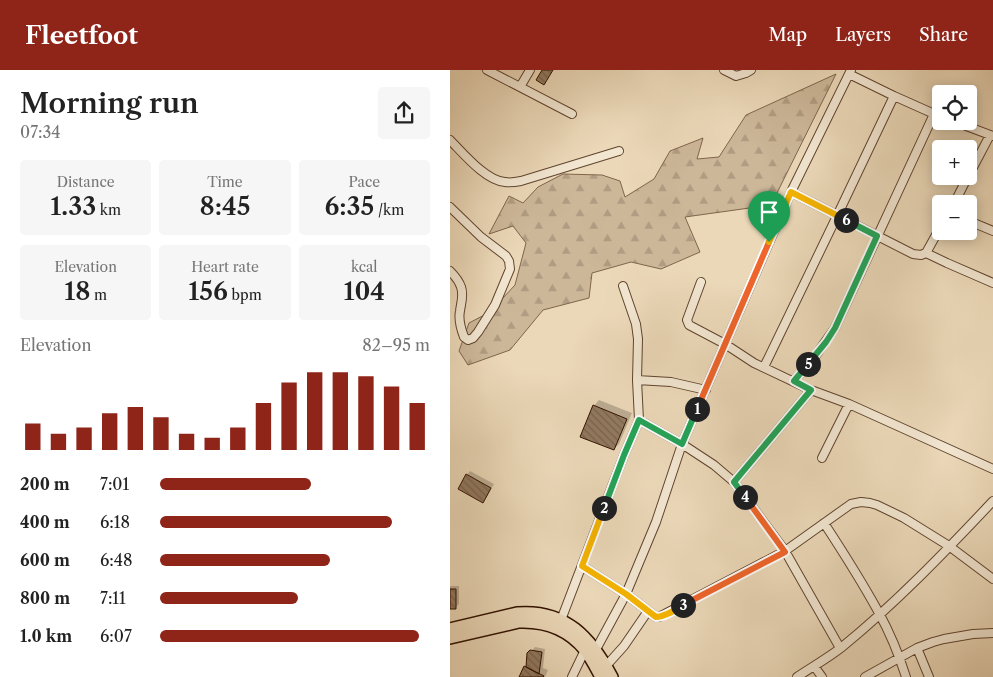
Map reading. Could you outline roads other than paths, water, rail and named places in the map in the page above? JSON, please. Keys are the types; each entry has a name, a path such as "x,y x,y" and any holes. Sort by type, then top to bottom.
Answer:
{"main road":[{"path":"450,629 517,613 539,613 561,620 585,636 600,677"},
{"path":"450,638 519,622 548,625 574,638 606,666 612,677"}],"street":[{"path":"487,70 572,114"},
{"path":"520,87 530,70"},
{"path":"724,70 736,76 746,74 751,70"},
{"path":"572,677 578,663 590,653 626,594 656,522 682,444 791,192 850,72 894,96 932,113"},
{"path":"764,367 894,96"},
{"path":"794,381 835,328 877,236 932,128"},
{"path":"975,130 991,136 977,160"},
{"path":"450,140 475,166 496,180 504,182 521,181 620,151"},
{"path":"791,192 913,254 921,255 926,253 933,240"},
{"path":"450,207 482,237 506,256 509,261 510,269 495,305 478,332 473,338 468,340 464,338 460,327 459,313 462,289 458,280 450,271"},
{"path":"977,224 993,231"},
{"path":"926,253 993,283"},
{"path":"701,282 687,320 689,325 725,344 754,363 811,390 850,404 993,470"},
{"path":"561,620 639,420 637,380 638,339 636,324 623,286"},
{"path":"637,380 671,382 706,390"},
{"path":"734,482 811,390"},
{"path":"822,458 850,404"},
{"path":"639,420 682,444 734,482 785,552 840,648"},
{"path":"798,677 840,648 880,614 993,501"},
{"path":"582,566 626,594 656,617 659,617 785,552 851,504 870,502 904,518 949,546 993,579"},
{"path":"824,523 880,614 900,658 906,677"},
{"path":"606,666 624,646 648,611"},
{"path":"865,677 917,648 944,638 993,633"},
{"path":"917,648 929,677"},
{"path":"814,666 822,677"}]}
